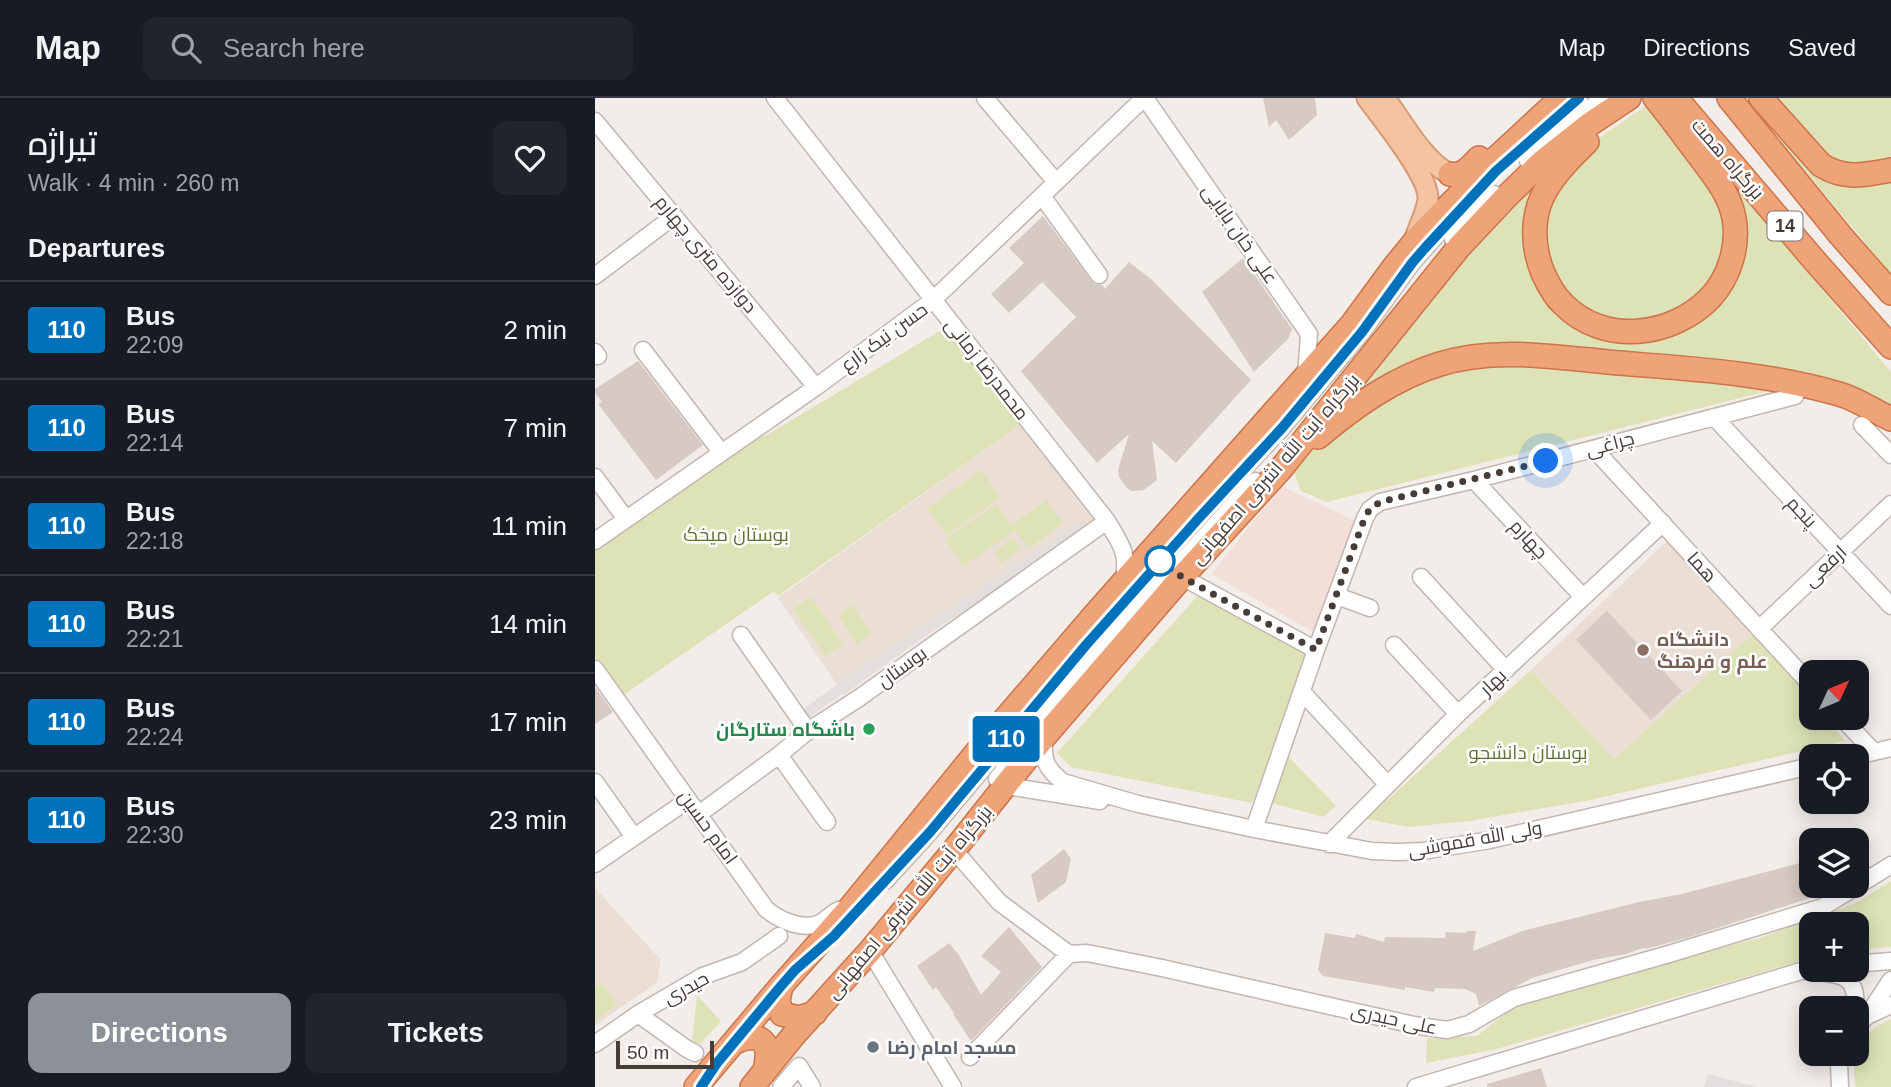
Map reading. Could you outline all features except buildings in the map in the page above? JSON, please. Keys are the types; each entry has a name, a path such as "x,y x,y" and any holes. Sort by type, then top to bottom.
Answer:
{"highway":[{"path":"1450,174 1458,175 1466,171 1538,98"},
{"name":"بزرگراه آیت الله اشرفی اصفهانی","path":"699,1087 981,747 1353,323 1413,244 1492,162 1560,98"},
{"name":"بزرگراه آیت الله اشرفی اصفهانی","path":"758,1079 870,951 1007,786 1044,737 1182,577 1279,471 1444,264 1542,162 1590,124 1629,98"},
{"path":"1637,98 1585,144 1557,175 1540,203 1535,222 1534,244 1548,283 1562,304 1582,319 1602,327 1641,332 1657,329 1689,315 1714,294 1724,280 1733,257 1734,217 1725,193 1670,104"},
{"name":"بزرگراه همت","path":"1729,98 1840,236 1891,293"},
{"path":"1761,98 1821,165 1832,172 1859,176 1891,170"},
{"name":"بزرگراه همت","path":"1670,104 1891,347"},
{"path":"1279,471 1330,428 1400,379 1441,364 1478,356 1554,357 1740,373 1798,383 1842,395 1891,419"},
{"path":"788,978 778,1001 782,1014 799,1018 815,1013"},
{"path":"735,1042 749,1037 763,1040 767,1045 768,1053 758,1079"}],"main road":[{"path":"1367,98 1420,171 1426,187 1428,198 1413,244"},
{"path":"1385,98 1429,158 1450,174"}],"street":[{"name":"محمدرضا زمانی","path":"775,98 1107,521 1122,545 1127,562 1124,581"},
{"path":"985,98 1056,182"},
{"name":"حسن نیک زارع","path":"595,541 816,387 933,300 1145,98"},
{"name":"علی خان بابایی","path":"1145,98 1309,334 1306,378"},
{"path":"788,978 834,936 930,832 1086,645 1282,428 1362,332 1412,263 1459,210 1496,171 1579,98"},
{"path":"815,1013 1040,723 1182,560 1275,459 1371,344 1425,271 1469,218 1568,124 1604,98"},
{"name":"دوازده متری چهارم","path":"595,121 816,387"},
{"path":"1042,196 1099,275"},
{"path":"595,276 674,216"},
{"path":"643,350 721,452"},
{"name":"چراغی","path":"1254,830 1316,650 1370,509 1380,502 1795,396"},
{"name":"پنجم","path":"1714,417 1891,606"},
{"path":"1862,425 1891,455"},
{"name":"هما","path":"1594,449 1799,672"},
{"path":"595,477 625,519"},
{"name":"چهارم","path":"1474,480 1583,597"},
{"name":"ارفعی","path":"1759,629 1891,504"},
{"name":"بوستان","path":"699,814 808,731 859,698 1107,521"},
{"name":"بهار","path":"1329,844 1458,714 1663,523"},
{"path":"1182,577 1316,650"},
{"path":"1421,577 1506,670"},
{"path":"1337,596 1370,608"},
{"path":"741,635 808,731"},
{"path":"1394,645 1458,714"},
{"name":"امام حسین","path":"595,669 766,909 775,916 799,925 817,924 836,910 850,908"},
{"path":"1301,692 1388,785"},
{"path":"1853,730 1874,752"},
{"name":"ولی الله قموشی","path":"1044,737 1043,756 1047,766 1053,775 1063,782 1138,804 1254,830 1372,851 1423,851 1490,840 1799,769"},
{"path":"1869,753 1891,748"},
{"path":"779,755 827,822"},
{"path":"595,782 634,837"},
{"name":"ولی الله قموشی","path":"1007,786 1092,801 1138,804"},
{"path":"595,864 688,800"},
{"path":"954,850 999,902 1069,954 970,1057"},
{"name":"علی حیدری","path":"1069,954 1087,953 1163,968 1447,1031 1469,1024 1514,998 1823,907 1891,864"},
{"name":"حیدری","path":"595,1044 638,1014 703,976 742,962 779,936"},
{"path":"870,951 953,1087"},
{"path":"1869,963 1891,961"},
{"path":"1416,1087 1799,972"},
{"path":"1869,1006 1891,980"},
{"path":"1869,1013 1891,1005"},
{"path":"638,1014 695,1053"},
{"path":"781,1087 799,1066 812,1087"},
{"path":"1839,1066 1840,1087"}],"shaded area":[{"path":"1020,425 1098,522 923,638 844,695 778,598"},
{"path":"1282,486 1357,522 1315,633 1211,574"},
{"path":"1078,523 1084,530 918,640 807,719 801,711 854,672"},
{"name":"دانشگاه علم و فرهنگ","path":"1671,537 1757,630 1614,760 1531,670"},
{"path":"595,888 661,960 657,983 595,1025"},
{"path":"1708,1074 1757,1087 1704,1087"}],"green space":[{"path":"1745,98 1752,98 1817,170 1891,178 1891,274"},
{"path":"1769,98 1891,98 1891,163 1840,169"},
{"path":"1650,103 1722,201 1726,253 1706,292 1664,320 1602,320 1562,293 1542,252 1548,203 1580,157 1604,134"},
{"path":"1680,118 1891,372 1891,411 1865,397 1487,348 1327,424 1437,284 1550,163 1530,213 1571,320 1681,327 1742,245"},
{"name":"بوستان میخک","path":"948,326 1020,425 778,596 774,591 622,696 595,657 595,549 746,442 767,435"},
{"path":"1512,359 1784,387 1327,502 1301,491 1292,467 1391,389 1426,375"},
{"path":"982,470 1000,498 946,535 927,508"},
{"path":"1047,500 1063,523 1029,548 1015,531 963,566 945,539 997,504 1011,525"},
{"path":"1013,538 1021,548 1001,563 994,552"},
{"path":"1200,593 1311,655 1252,803 1071,767 1057,753"},
{"path":"811,597 843,644 825,656 793,609"},
{"path":"852,605 872,634 857,644 838,615"},
{"name":"بوستان دانشجو","path":"1757,630 1799,684 1799,730 1836,730 1845,741 1832,744 1799,744 1799,752 1586,801 1469,821 1408,827 1366,819 1531,670 1614,759"},
{"path":"1288,756 1336,806 1324,817 1271,803"},
{"path":"1891,881 1891,947 1869,949 1869,912 1831,912 1869,898 1869,895"},
{"path":"1799,924 1799,961 1497,1049 1426,1063 1427,1038 1477,1036 1517,1004 1759,938"},
{"path":"602,983 617,1005 595,1020 595,988"},
{"path":"697,995 721,1021 700,1044 692,1041"},
{"path":"1891,1019 1891,1087 1856,1087 1854,1066 1869,1066 1869,1033"}],"bus line":[{"name":"110","path":"701,1087 717,1063 795,970 834,936 930,832 1086,645 1282,428 1362,332 1425,248 1496,171 1579,98"}],"place":[{"name":"دانشگاه علم و فرهنگ","path":"1643,650"},
{"name":"باشگاه ستارگان","path":"869,729"},
{"name":"مسجد امام رضا","path":"873,1047"}],"route":[{"path":"1160,561 1182,577 1316,650 1370,509 1380,502 1546,461"}]}
